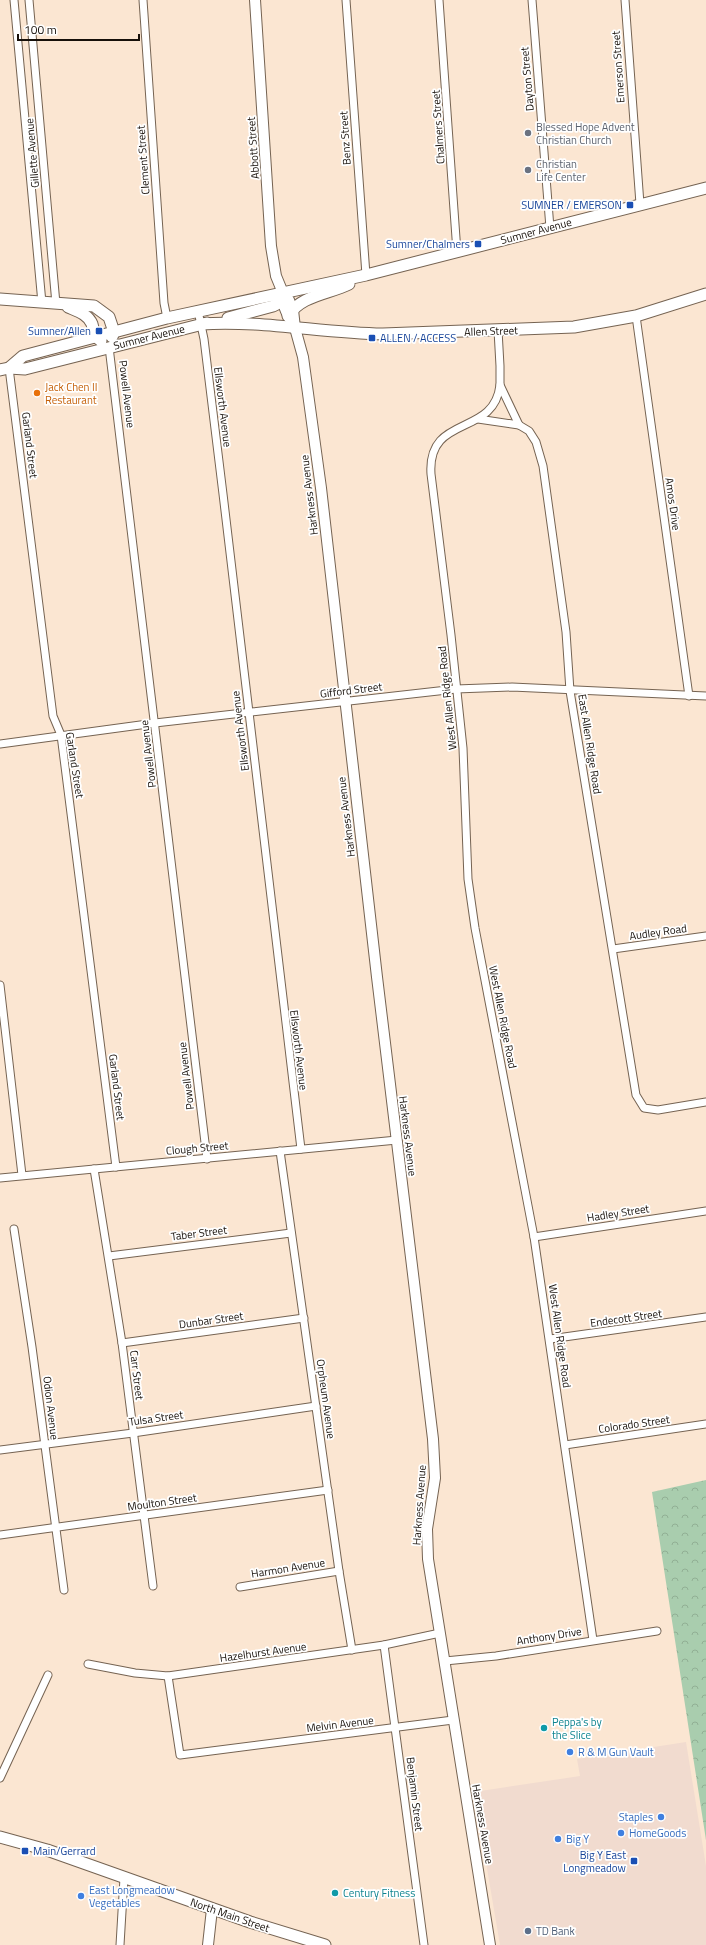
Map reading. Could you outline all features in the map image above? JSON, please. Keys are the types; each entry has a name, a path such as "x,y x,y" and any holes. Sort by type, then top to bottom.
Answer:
{"main road":[{"name":"Abbott Street","path":"255,0 271,246 276,276 283,293 289,300 290,313"},
{"name":"Sumner Avenue","path":"5,369 23,356 167,318 366,275 706,188"},
{"name":"Sumner Avenue","path":"290,313 310,299 341,288 366,275"},
{"name":"Sumner Avenue","path":"5,369 25,369 273,306 277,304 283,293"},
{"name":"Allen Street","path":"201,324 238,322 295,328 384,334 574,327 636,316 706,294"},
{"path":"0,299 58,304 80,304 97,307 108,316 114,332 109,348 95,337 91,322 83,313 58,304"},
{"name":"Harkness Avenue","path":"290,313 304,365 321,488 433,1439 435,1478 427,1539 428,1559 490,1945"},
{"name":"North Main Street","path":"0,1837 47,1850 276,1931 325,1945"},
{"path":"208,1945 212,1909"}],"street":[{"name":"Gillette Avenue","path":"14,0 42,303"},
{"name":"Gillette Avenue","path":"28,0 58,304"},
{"name":"Clement Street","path":"143,0 164,303 167,318"},
{"name":"Benz Street","path":"346,0 366,275"},
{"name":"Chalmers Street","path":"439,0 457,252"},
{"name":"Dayton Street","path":"532,0 550,228"},
{"name":"Emerson Street","path":"624,0 640,204"},
{"path":"25,109 39,108"},
{"name":"Ellsworth Avenue","path":"198,311 220,470 301,1149"},
{"name":"Amos Drive","path":"636,316 688,696"},
{"name":"East Allen Ridge Road","path":"498,330 500,385 519,425 526,428 536,442 542,460 566,632 570,691 636,1095 644,1108 658,1110 706,1102"},
{"name":"Powell Avenue","path":"109,348 207,1159"},
{"name":"Garland Street","path":"5,369 53,716 61,735 116,1167"},
{"name":"West Allen Ridge Road","path":"500,385 494,403 486,414 445,435 435,446 431,461 432,481 452,635 456,689 463,748 468,879 475,928 534,1237 594,1640"},
{"path":"478,419 519,425"},
{"name":"Gifford Street","path":"0,744 61,735 456,689 512,687 570,691 706,696"},
{"name":"Audley Road","path":"613,950 706,936"},
{"path":"0,985 22,1175"},
{"name":"Clough Street","path":"0,1178 397,1140"},
{"name":"Orpheum Avenue","path":"280,1151 339,1571 352,1650"},
{"name":"Carr Street","path":"94,1169 122,1343 153,1586"},
{"name":"Hadley Street","path":"534,1237 706,1211"},
{"name":"Odion Avenue","path":"14,1229 32,1347 64,1590"},
{"name":"Taber Street","path":"109,1256 291,1233"},
{"name":"Endecott Street","path":"550,1340 706,1317"},
{"name":"Dunbar Street","path":"122,1343 304,1318"},
{"name":"Tulsa Street","path":"0,1450 133,1433 316,1406"},
{"name":"Colorado Street","path":"565,1445 706,1424"},
{"name":"Moulton Street","path":"0,1535 328,1490"},
{"name":"Harmon Avenue","path":"240,1587 339,1571"},
{"name":"Anthony Drive","path":"445,1661 496,1656 657,1631"},
{"name":"Hazelhurst Avenue","path":"88,1664 135,1673 168,1676 384,1646 440,1634"},
{"name":"Benjamin Street","path":"384,1646 424,1945"},
{"path":"0,1778 48,1675"},
{"name":"Melvin Avenue","path":"168,1676 180,1755 229,1750 453,1720"},
{"path":"120,1945 124,1878"}],"shaded area":[{"path":"686,1742 706,1866 706,1945 500,1945 474,1792 580,1776 577,1759"}],"green space":[{"path":"706,1480 706,1840 652,1492"}],"place":[{"name":"Blessed Hope Advent Christian Church","path":"528,133"},
{"name":"Christian Life Center","path":"528,170"},
{"name":"SUMNER / EMERSON","path":"630,205"},
{"name":"Sumner/Chalmers","path":"478,244"},
{"name":"Sumner/Allen","path":"99,331"},
{"name":"ALLEN / ACCESS","path":"372,338"},
{"name":"Jack Chen II Restaurant","path":"37,393"},
{"name":"Peppa's by the Slice","path":"544,1728"},
{"name":"R & M Gun Vault","path":"570,1752"},
{"name":"Staples","path":"661,1817"},
{"name":"HomeGoods","path":"621,1833"},
{"name":"Big Y","path":"558,1839"},
{"name":"Main/Gerrard","path":"25,1851"},
{"name":"Big Y East Longmeadow","path":"634,1861"},
{"name":"Century Fitness","path":"335,1893"},
{"name":"East Longmeadow Vegetables","path":"81,1896"},
{"name":"TD Bank","path":"528,1931"}]}
